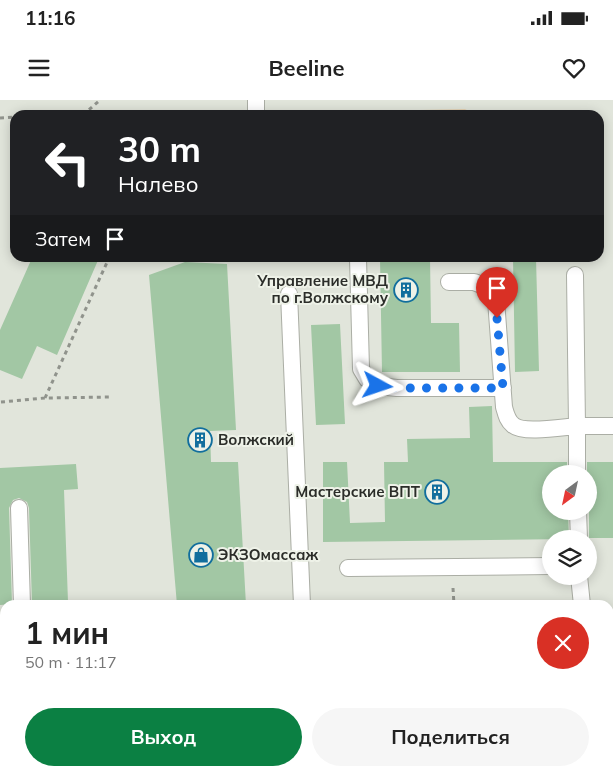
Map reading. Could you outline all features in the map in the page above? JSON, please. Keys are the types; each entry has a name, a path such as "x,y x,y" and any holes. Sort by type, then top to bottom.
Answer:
{"lane":[{"path":"358,262 362,369 367,379 378,386 397,388 503,388"},
{"path":"575,275 578,465"},
{"path":"449,282 474,282 487,287 496,300 504,407 507,419 514,427 525,430 576,426 613,426"},
{"path":"289,294 302,600"},
{"path":"19,508 22,600"},
{"path":"348,568 542,566"},
{"path":"580,585 581,600"}],"path":[{"path":"89,110 100,100"},
{"path":"45,398 107,262"},
{"path":"1,402 45,398 111,397"}],"shaded area":[{"path":"465,109 467,110 420,110"}],"building":[{"path":"30,262 97,262 57,355 37,346 22,379 0,370 0,330"},
{"name":"Волжский","path":"185,262 227,264 236,430 210,431 211,462 238,462 246,600 177,600 149,275"},
{"name":"Управление МВД по г.Волжскому","path":"380,262 430,262 431,323 459,323 460,372 382,372"},
{"path":"513,262 536,262 539,371 515,372"},
{"path":"340,324 345,424 316,425 311,325"},
{"name":"Мастерские ВПТ","path":"492,406 493,462 567,462 567,465 542,465 542,520 568,520 569,530 542,530 542,539 323,542 323,462 347,462 350,523 385,522 384,462 408,462 407,439 470,438 469,407"},
{"path":"587,462 613,462 613,538 597,538 597,530 589,530 589,520 598,520 598,465 587,465"},
{"path":"76,464 78,489 64,490 68,600 32,600 29,508 27,502 19,498 13,500 9,508 12,600 0,600 0,468"}],"place":[{"name":"Управление МВД по г.Волжскому","path":"406,290"},
{"name":"Волжский","path":"200,440"},
{"name":"Мастерские ВПТ","path":"437,492"},
{"name":"ЭКЗОмассаж","path":"201,555"}],"route":[{"path":"378,386 397,388 503,388 497,318"}]}
